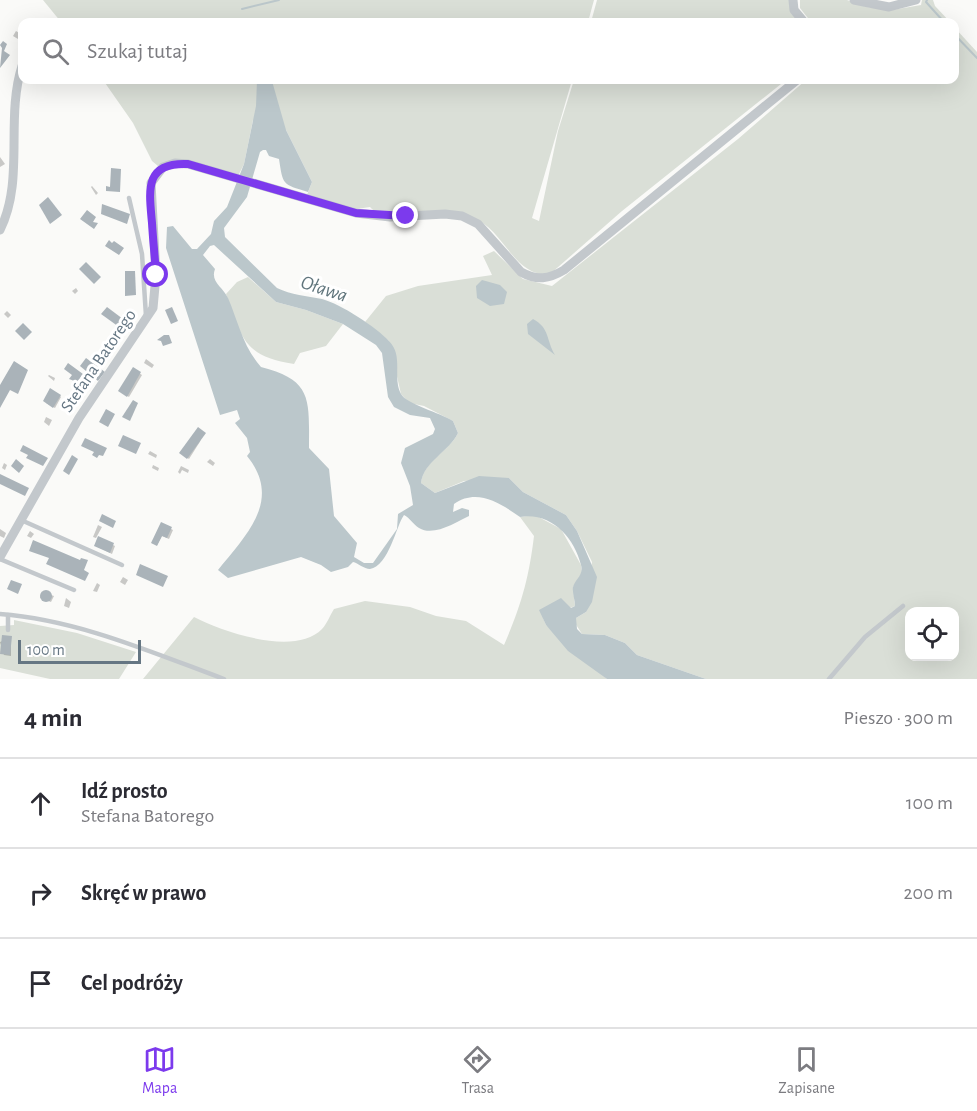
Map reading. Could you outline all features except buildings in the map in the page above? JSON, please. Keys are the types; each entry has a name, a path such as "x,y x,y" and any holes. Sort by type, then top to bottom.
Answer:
{"street":[{"path":"792,0 794,10 801,18"},
{"path":"854,0 888,7 916,0"},
{"path":"0,230 7,215 12,191 14,96 18,81"},
{"name":"Stefana Batorego","path":"0,558 79,418 153,308 156,295 151,183 156,173 168,165 179,164 377,216 445,214 462,216 478,224 521,272 530,278 553,278 792,84"}],"lane":[{"path":"129,198 139,237 147,318"},
{"path":"21,520 122,565"},
{"path":"0,558 74,590"},
{"path":"829,679 865,637 903,606"},
{"path":"0,615 45,620 85,631 224,679"},
{"path":"8,615 8,630"}],"shaded area":[{"path":"43,0 594,0 589,18 58,18"},
{"path":"597,0 790,0 798,18 592,18"},
{"path":"800,0 847,0 867,7 892,10 921,5 922,0 933,0 935,6 946,18 808,18 800,8"},
{"path":"959,32 977,52 977,679 706,679 637,655 625,643 605,635 582,634 575,623 576,618 586,612 592,562 577,531 566,515 523,492 509,478 464,481 435,493 421,483 427,468 449,446 458,433 453,421 424,406 409,403 401,394 389,341 365,322 386,296 418,286 492,275 483,256 494,251 523,279 552,286 738,139 801,84 959,84"},
{"path":"106,84 571,84 532,218 539,221 558,131 573,84 781,84 622,211 549,275 536,273 526,268 493,232 472,217 440,213 376,213 370,207 357,209 307,195 312,182 286,130 253,120 244,164 238,176 164,162 158,166 152,161 133,123"},
{"path":"257,84 273,84 286,130 312,182 308,192 288,185 283,179 279,159 269,156 266,150 263,150 260,152 247,197 224,228 225,237 277,288 330,302 376,329 389,341 396,353 397,381 404,398 453,421 458,433 427,469 421,483 435,493 479,476 509,478 523,492 566,515 577,531 597,577 592,602 586,612 576,618 577,629 582,634 605,635 625,643 637,655 706,679 607,679 568,651 546,625 539,610 561,598 571,608 575,606 573,587 582,568 573,545 559,529 542,518 520,517 480,497 463,499 454,504 453,512 462,508 469,510 469,516 438,530 419,528 404,515 382,561 370,569 353,562 348,567 331,572 301,557 228,578 218,570 239,544 257,516 262,487 257,472 247,456 250,452 247,438 235,423 240,419 237,410 220,415 166,248 167,227 173,226 192,249 197,249 211,234 214,221 227,207 244,164 256,106","holes":["214,245 276,302 343,324 376,345 382,353 388,397 394,407 410,415 430,418 435,429 433,434 405,448 401,463 410,486 413,505 398,514 397,529 373,563 364,563 354,557 357,543 334,516 329,469 309,448 308,405 304,394 290,378 261,367 255,359 245,342 228,298 214,277 215,269 203,255 210,246"]},
{"path":"248,277 276,302 343,324 326,346 300,353 294,364 264,356 254,350 241,333 226,294 237,282"},
{"path":"482,280 500,285 507,292 504,304 490,306 477,298 476,286"},
{"path":"533,319 545,330 555,355 528,334 527,324"},
{"path":"535,515 561,529 581,565 582,573 573,587 575,606 543,618 546,625 607,679 143,679 194,617 240,635 277,641 295,641 310,637 322,629 334,609 365,601 410,607 436,616 466,621 504,645 524,592 534,536 520,517"},
{"path":"14,620 77,633 136,652 119,679 50,679 0,668 0,626 14,625"}],"waterway":[{"path":"242,9 279,0"},
{"path":"927,0 926,2 940,18"},
{"path":"959,39 977,58"}],"route":[{"path":"156,275 150,187 156,173 168,165 188,164 356,213 390,217 406,216"}],"water label":[{"name":"Oława","path":"324,289"}]}
